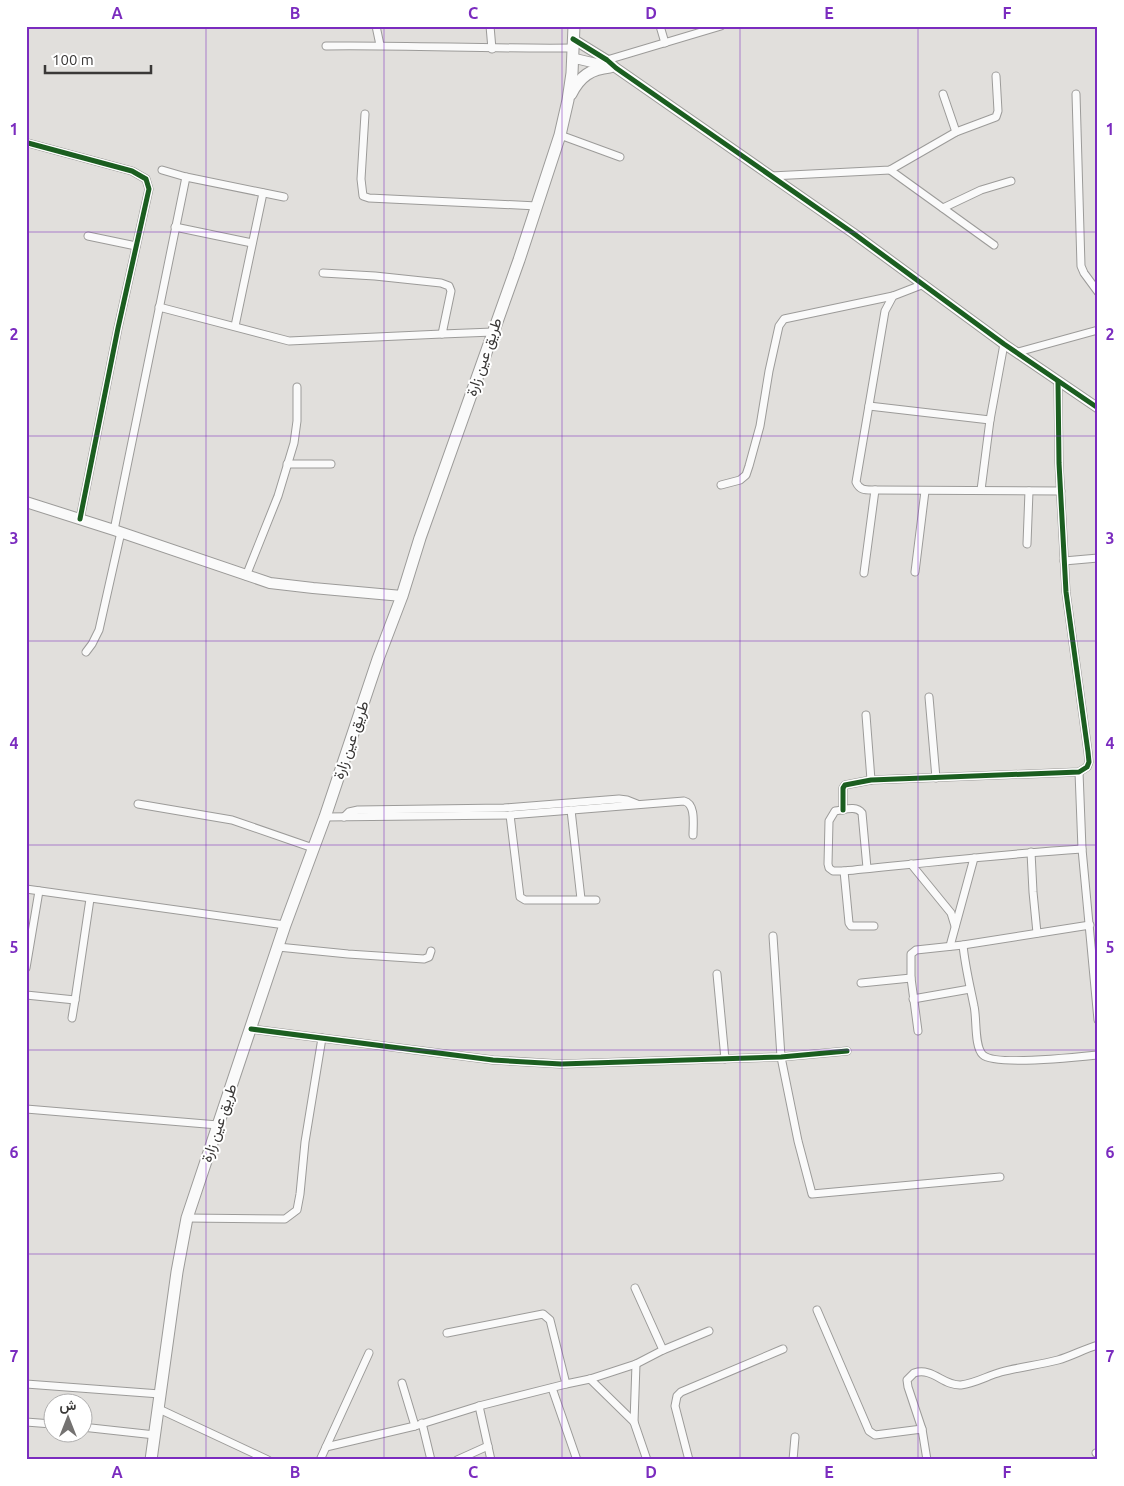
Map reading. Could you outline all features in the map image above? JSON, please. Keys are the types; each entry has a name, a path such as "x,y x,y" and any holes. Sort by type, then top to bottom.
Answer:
{"main road":[{"name":"طريق عين زارة","path":"151,1460 177,1272 187,1218 285,925 325,817 378,658 402,596 420,538 537,206 560,135 568,100 574,26"},
{"path":"568,100 583,75 611,65"},
{"path":"26,502 270,583 402,596"}],"street":[{"path":"376,26 380,46"},
{"path":"490,26 492,49"},
{"path":"660,26 665,43"},
{"path":"573,48 611,65 665,43 719,27"},
{"path":"326,46 492,49 573,48 611,65 924,284 1004,344 1098,408"},
{"path":"770,176 890,170 956,132 996,117 998,111 996,76"},
{"path":"943,94 956,132"},
{"path":"1076,94 1080,266 1098,292"},
{"path":"365,114 361,179 363,196 369,198 537,206"},
{"path":"560,135 620,157"},
{"path":"28,143 132,171 146,179 149,189 80,519"},
{"path":"162,170 186,177 284,197"},
{"path":"890,170 994,245"},
{"path":"86,652 99,630 159,307 186,177"},
{"path":"942,208 981,190 1011,180"},
{"path":"235,326 263,193"},
{"path":"175,227 252,243"},
{"path":"88,236 136,246"},
{"path":"324,273 429,281 449,286 451,291 442,334"},
{"path":"721,485 740,480 746,474 760,426 779,326 784,319 894,296 924,284"},
{"path":"894,296 885,311 856,482 858,487 862,490 1061,491"},
{"path":"159,307 289,341 493,332"},
{"path":"1018,352 1098,330"},
{"path":"981,490 990,420 1004,344"},
{"path":"843,810 843,788 845,784 871,780 1079,772 1087,767 1089,762 1071,632 1064,561 1058,382"},
{"path":"246,576 278,496 296,432 298,388"},
{"path":"868,406 990,420"},
{"path":"287,464 331,464"},
{"path":"864,573 875,490"},
{"path":"915,572 925,491"},
{"path":"1027,544 1029,491"},
{"path":"1064,561 1098,558"},
{"path":"929,697 936,778"},
{"path":"866,715 871,780"},
{"path":"1079,772 1082,848 1098,1020"},
{"path":"343,817 349,812 358,810 504,808 620,799 632,801 639,805"},
{"path":"325,817 510,815 688,802 692,807 693,834"},
{"path":"138,804 232,820 313,848"},
{"path":"867,868 862,813 855,808 835,811 829,821 828,864 829,868 833,871 844,871 1082,848"},
{"path":"571,810 580,899"},
{"path":"510,815 520,897 526,900 596,900"},
{"path":"1031,852 1032,892 1037,933"},
{"path":"950,946 974,858"},
{"path":"911,864 952,913 955,926"},
{"path":"844,871 849,923 854,927 874,926"},
{"path":"26,889 285,925"},
{"path":"26,968 39,891"},
{"path":"72,1018 90,899"},
{"path":"918,1031 910,978 911,954 916,950 963,945 1090,925"},
{"path":"773,936 781,1057 798,1141 812,1194 1000,1177"},
{"path":"963,945 975,1008 980,1051 984,1056 997,1059 1054,1059 1098,1055"},
{"path":"278,947 424,959 431,952"},
{"path":"717,974 725,1059"},
{"path":"861,983 910,978"},
{"path":"913,998 970,989"},
{"path":"26,995 75,1000"},
{"path":"251,1029 523,1063 560,1064 781,1057 847,1051"},
{"path":"187,1218 285,1219 297,1210 305,1142 322,1038"},
{"path":"26,1109 218,1125"},
{"path":"635,1288 663,1350"},
{"path":"817,1310 869,1431 875,1435 922,1429"},
{"path":"447,1332 543,1314 550,1320 566,1384"},
{"path":"326,1447 419,1425 479,1406 590,1379 636,1364 663,1350 709,1331"},
{"path":"927,1460 922,1429 908,1387 909,1377 914,1373 927,1372 943,1381 958,1385 978,1381 999,1372 1057,1360 1098,1345"},
{"path":"689,1460 675,1406 677,1396 681,1392 783,1349"},
{"path":"320,1460 370,1353"},
{"path":"636,1364 634,1422 647,1460"},
{"path":"590,1379 634,1422"},
{"path":"402,1383 432,1460"},
{"path":"26,1384 160,1394"},
{"path":"552,1388 577,1460"},
{"path":"479,1406 491,1460"},
{"path":"159,1409 268,1460"},
{"path":"26,1422 42,1423"},
{"path":"92,1428 155,1435"},
{"path":"792,1460 796,1438"},
{"path":"457,1460 488,1446"}],"cycle path":[{"path":"573,39 607,60 853,233 1004,344 1098,408"},
{"path":"28,143 132,171 146,179 149,189 118,328 80,519"},
{"path":"843,810 843,788 845,785 871,780 1079,772 1087,767 1089,762 1088,752 1066,592 1059,463 1058,382"},
{"path":"251,1029 493,1060 561,1064 781,1057 847,1051"}]}
